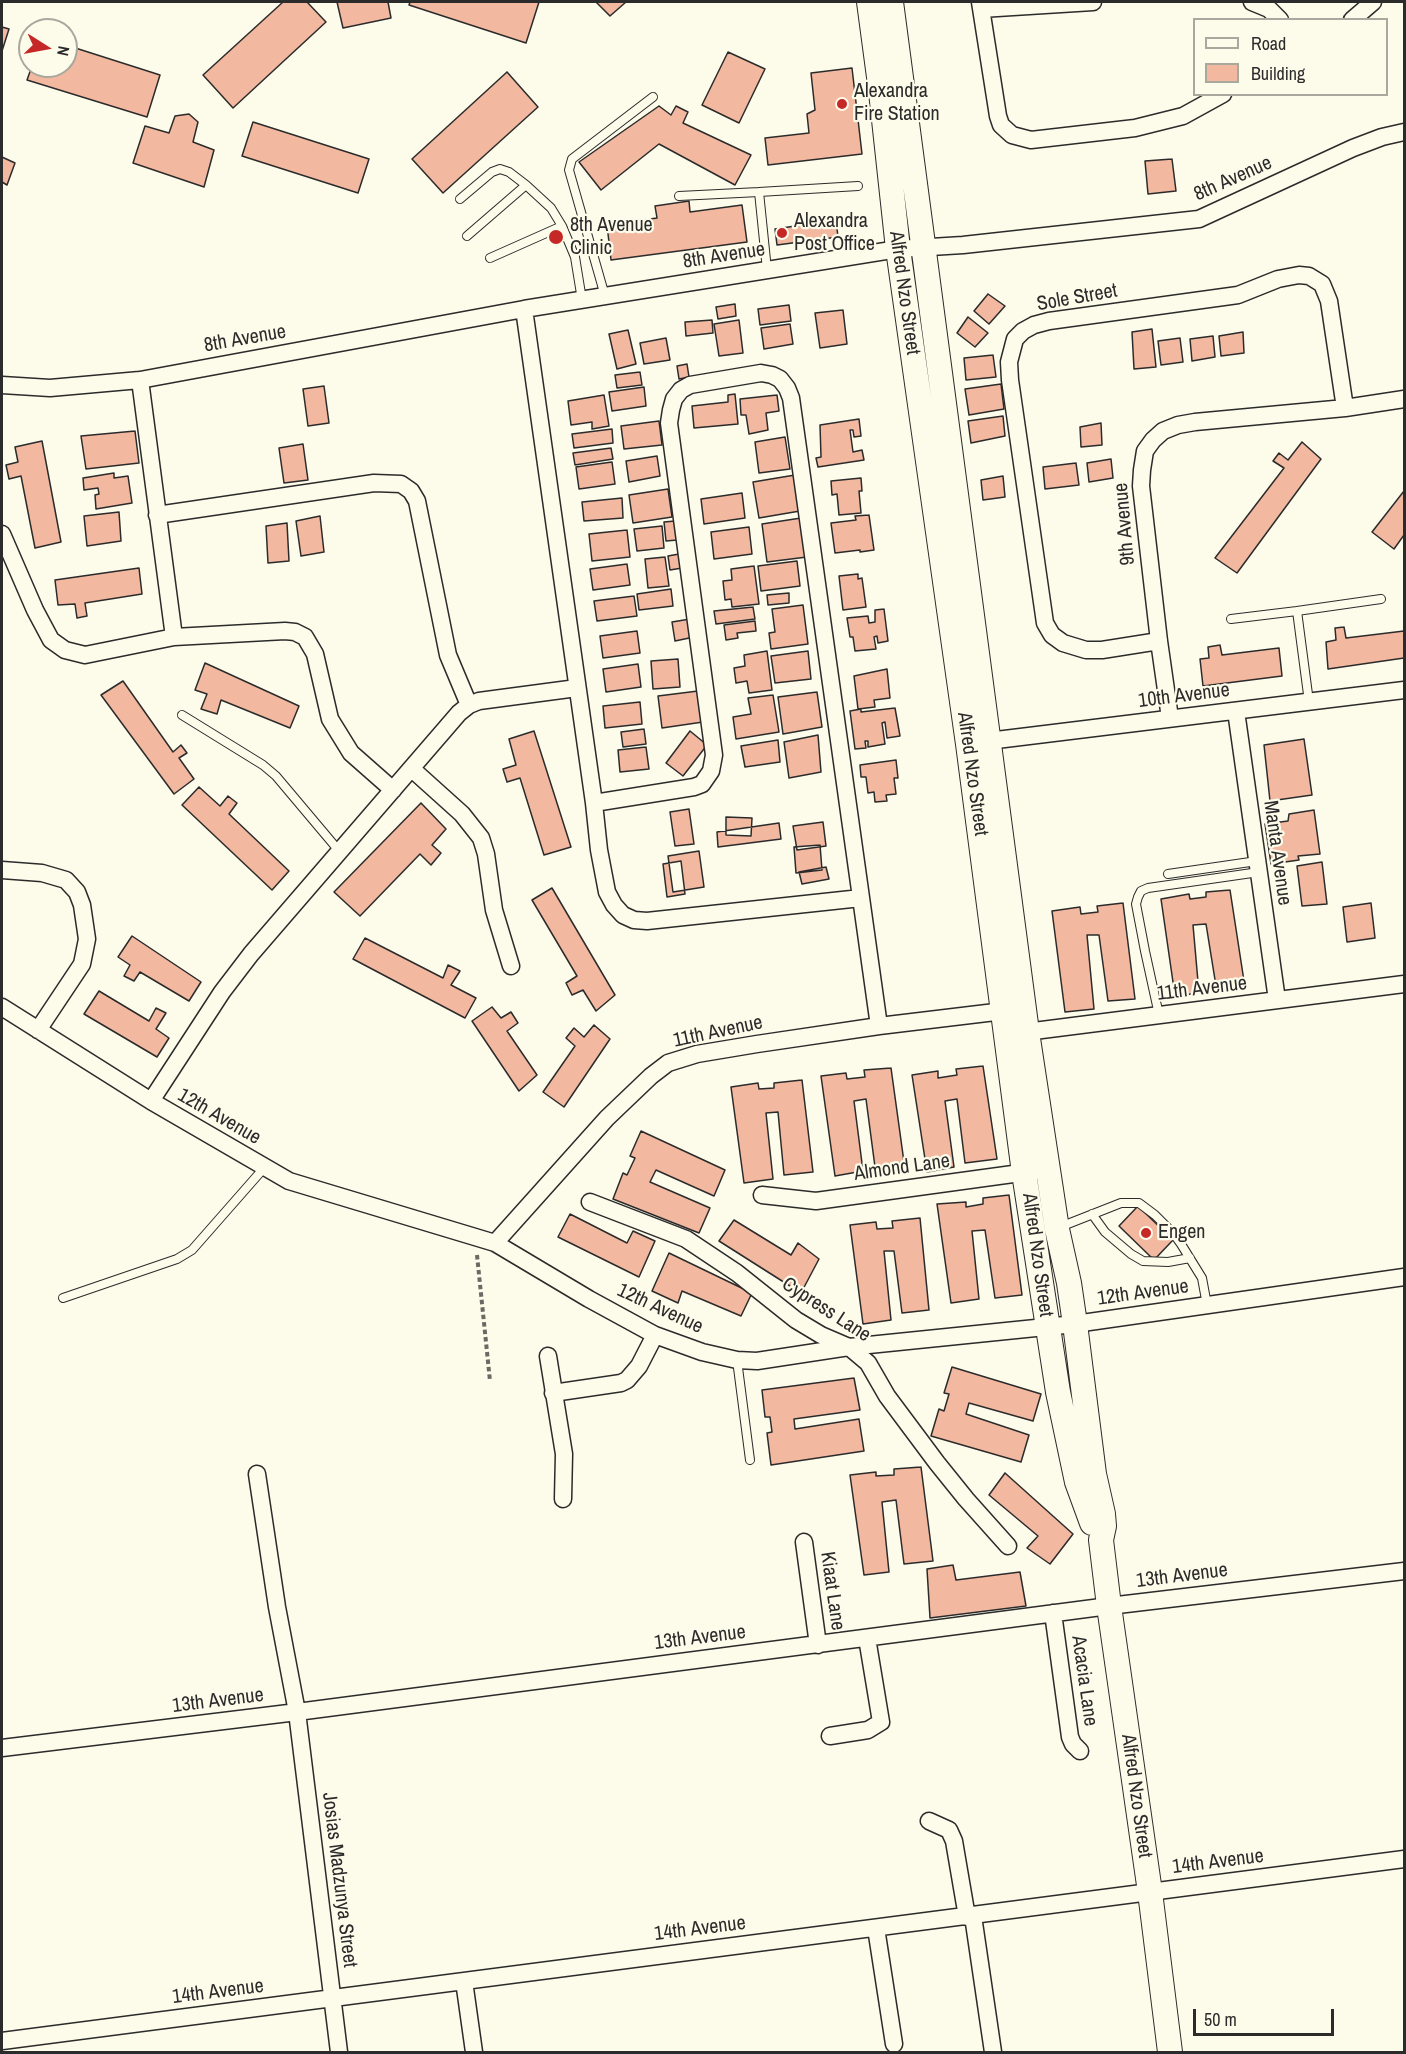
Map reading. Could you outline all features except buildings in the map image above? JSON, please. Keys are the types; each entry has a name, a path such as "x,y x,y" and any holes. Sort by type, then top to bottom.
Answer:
{"street":[{"name":"Alfred Nzo Street","path":"869,2 892,90 924,247 978,742 1045,1230 1047,1326 1075,1473 1086,1511 1101,1540"},
{"name":"Alfred Nzo Street","path":"891,2 898,249 978,742"},
{"path":"1093,2 980,5 998,116 1005,131 1031,140 1135,128 1183,116 1219,96"},
{"path":"1252,2 1269,9 1278,18"},
{"path":"1354,18 1373,2"},
{"name":"8th Avenue","path":"2,385 50,388 140,380 524,309 898,249 963,245 1199,219 1353,148 1382,137 1404,132"},
{"name":"Sole Street","path":"1159,641 1102,650 1086,650 1063,643 1052,635 1045,623 1010,380 1009,362 1015,339 1034,325 1049,321 1227,297 1247,292 1278,279 1299,275 1309,276 1322,284 1329,301 1345,408"},
{"path":"524,309 599,850 607,892 614,905 623,915 634,920 647,921 861,898"},
{"path":"594,803 694,787 707,779 711,771 714,755 669,423 670,410 681,390 690,385 761,373 772,375 780,379 791,399 879,1026"},
{"path":"140,380 174,637"},
{"name":"9th Avenue","path":"1170,718 1141,486 1145,452 1153,440 1163,431 1195,422 1345,408 1404,399"},
{"path":"158,515 374,483 401,484 411,490 417,501 448,655 469,705"},
{"path":"2,534 35,610 51,640 65,650 85,655 174,637 285,631 295,632 305,637 315,654 330,718 339,734 351,753 393,790"},
{"path":"151,1101 222,992 251,954 459,713 479,701 577,688"},
{"name":"10th Avenue","path":"978,742 1404,690"},
{"name":"Manta Avenue","path":"1236,711 1277,1000"},
{"path":"412,769 462,814 480,838 486,854 494,910 511,966"},
{"path":"2,870 42,873 66,880 77,892 82,905 87,939 82,964 38,1030"},
{"name":"11th Avenue","path":"495,1243 607,1118 651,1076 668,1064 697,1054 879,1026 1159,1015 1404,984"},
{"name":"12th Avenue","path":"2,1007 151,1101 289,1181 495,1243 655,1335 702,1352 737,1360 757,1361 849,1347 1075,1324 1404,1277"},
{"name":"Almond Lane","path":"762,1195 816,1201 1036,1171"},
{"name":"Cypress Lane","path":"590,1202 686,1239 736,1273 796,1320 821,1335 849,1347 868,1363 887,1396 937,1463 1008,1546"},
{"name":"Alfred Nzo Street","path":"1045,1230 1069,1283 1094,1474 1103,1514 1104,1526 1101,1540 1109,1606 1150,1892 1170,2052"},
{"path":"553,1393 621,1383 627,1380 639,1366 655,1335"},
{"path":"548,1356 564,1454 563,1499"},
{"name":"Josias Madzunya Street","path":"257,1474 277,1607 297,1712 339,2052"},
{"name":"Kiaat Lane","path":"804,1542 818,1645"},
{"name":"13th Avenue","path":"2,1748 297,1712 1053,1613 1404,1571"},
{"name":"Acacia Lane","path":"1053,1613 1071,1737 1073,1744 1080,1751"},
{"path":"830,1736 868,1730 881,1722 867,1638"},
{"path":"929,1821 949,1830 956,1848 993,2052"},
{"name":"14th Avenue","path":"2,2042 1404,1859"},
{"path":"876,1928 894,2044"},
{"path":"464,1981 474,2052"}],"lane":[{"path":"605,296 568,170 572,159 653,97"},
{"path":"460,199 492,172 500,169 509,172 526,185 551,208 562,226 575,256 582,300"},
{"path":"467,236 526,185"},
{"path":"679,196 858,186"},
{"path":"759,192 767,270"},
{"path":"490,258 562,226"},
{"path":"1231,619 1381,599"},
{"path":"1297,611 1309,702"},
{"path":"182,716 276,776 287,786 340,852"},
{"path":"1168,874 1258,866"},
{"path":"1159,1015 1144,951 1136,904 1138,897 1148,888 1258,866"},
{"path":"63,1298 177,1259 192,1250 264,1168"},
{"path":"1045,1230 1120,1203 1139,1203 1173,1233 1190,1258 1202,1278 1207,1305"},
{"path":"1092,1214 1105,1232 1143,1261 1168,1262 1190,1258"},
{"path":"737,1360 750,1460"}],"path":[{"path":"475,1236 490,1381"}],"place":[{"name":"Alexandra Fire Station","path":"842,104"},
{"name":"Alexandra Post Office","path":"782,233"},
{"name":"8th Avenue Clinic","path":"556,237"},
{"name":"Engen","path":"1146,1233"}]}
